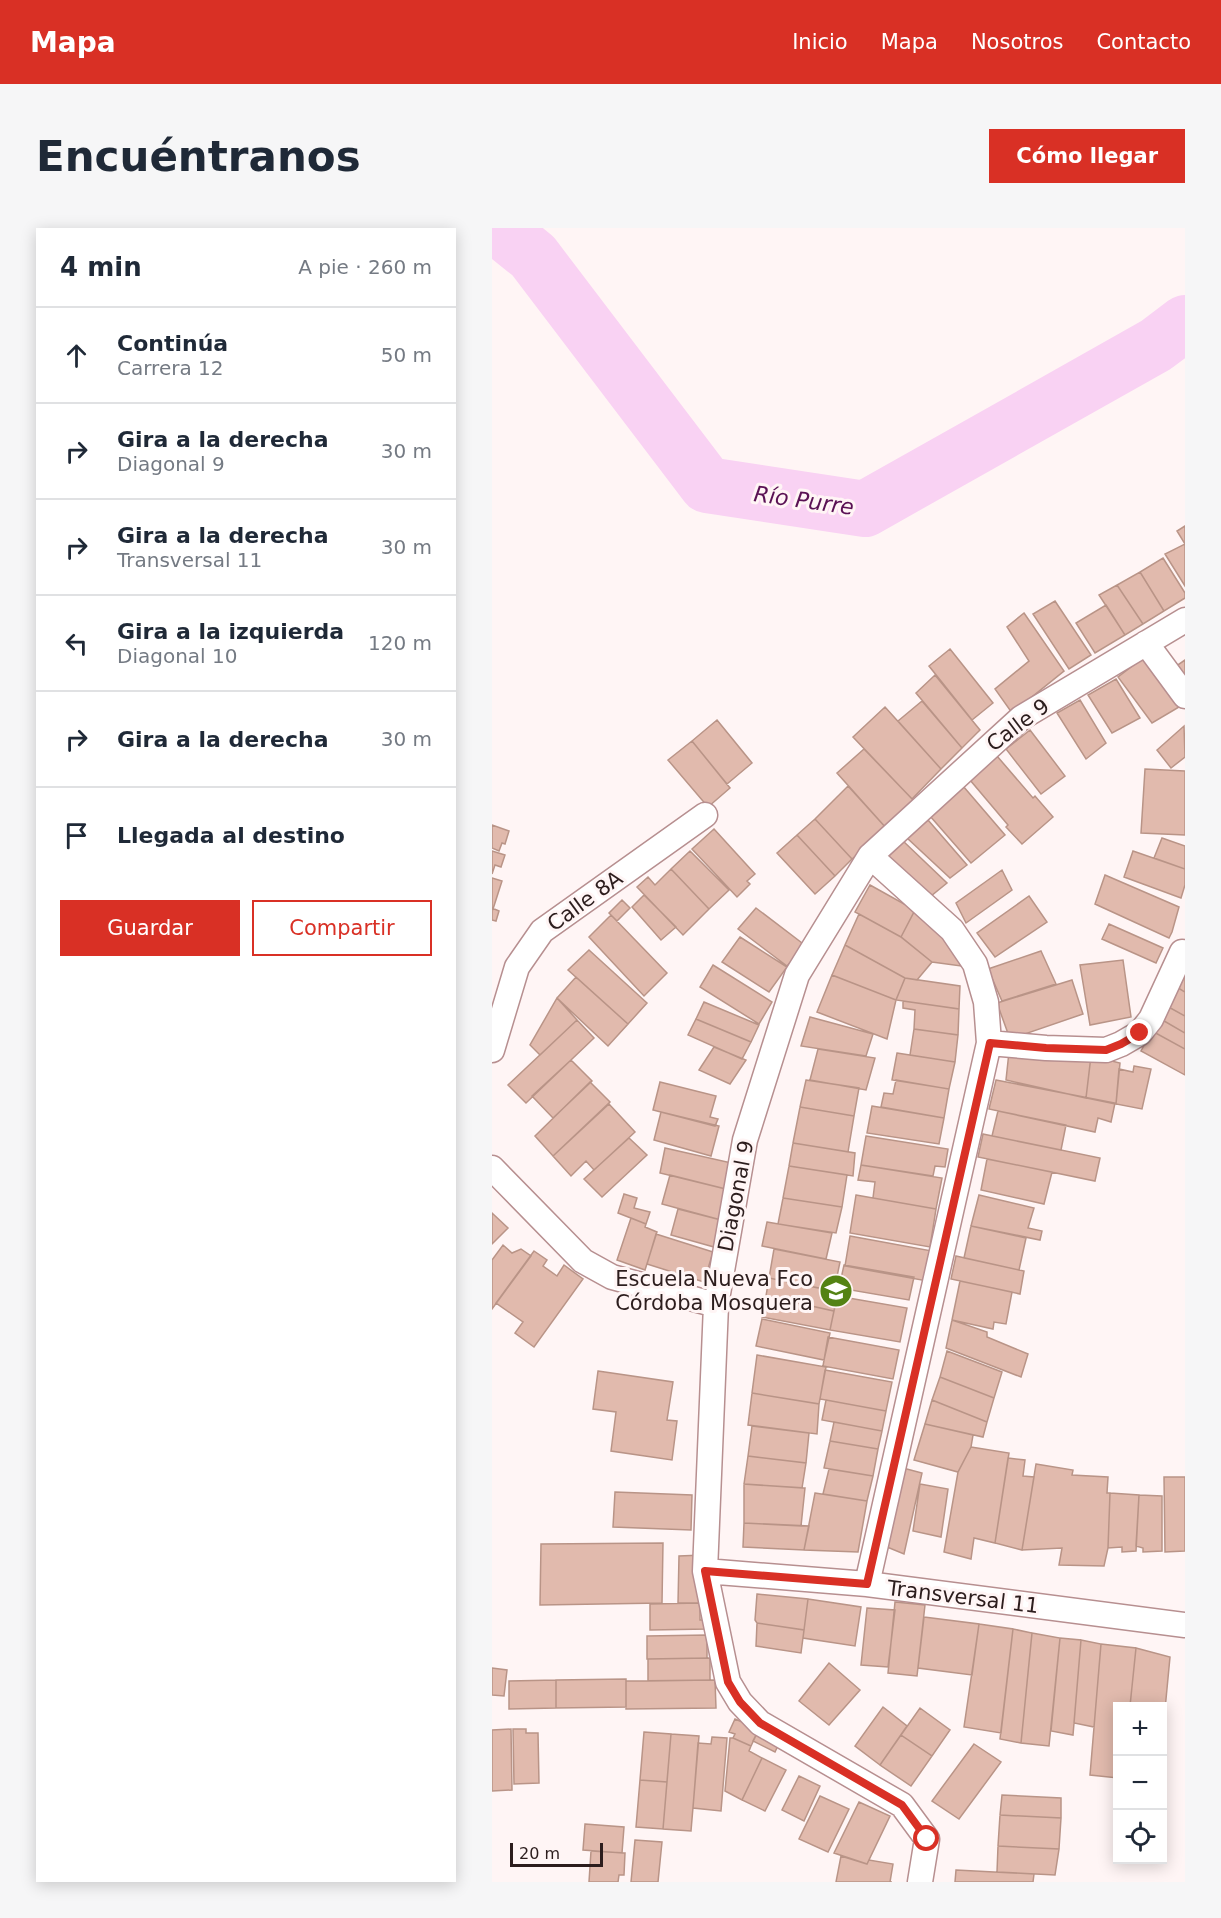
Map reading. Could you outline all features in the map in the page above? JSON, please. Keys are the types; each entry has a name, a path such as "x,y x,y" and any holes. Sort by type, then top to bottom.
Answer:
{"street":[{"name":"Calle 9","path":"870,856 1021,718 1185,620"},
{"path":"1146,643 1185,696"},
{"name":"Calle 8A","path":"492,1050 517,967 542,931 705,815"},
{"path":"867,1584 990,1043 986,1002 975,964 952,930 870,856"},
{"name":"Diagonal 9","path":"870,856 797,975 745,1140 716,1305 705,1571 728,1682 740,1702 760,1723 902,1805 927,1839 920,1882"},
{"path":"990,1043 1037,1048 1106,1050 1121,1044 1140,1033 1151,1019 1182,952"},
{"path":"492,1168 583,1261 612,1277 716,1305"},
{"name":"Transversal 11","path":"705,1571 867,1584 1185,1625"}],"building":[{"path":"1185,526 1185,544 1177,531"},
{"path":"1185,544 1185,586 1165,554"},
{"path":"1163,558 1185,593 1185,598 1164,611 1140,572"},
{"path":"1140,572 1164,611 1143,624 1117,585"},
{"path":"1117,585 1143,624 1125,635 1099,595"},
{"path":"1055,601 1091,655 1069,669 1033,614"},
{"path":"1106,605 1125,635 1095,653 1076,623"},
{"path":"1024,613 1064,671 1012,713 995,689 1029,661 1007,627"},
{"path":"950,649 993,703 972,720 929,666"},
{"path":"1143,658 1179,707 1152,723 1118,677"},
{"path":"1185,660 1185,687 1172,669"},
{"path":"935,675 980,730 962,748 916,693"},
{"path":"1116,679 1140,718 1112,733 1088,695"},
{"path":"1080,700 1106,743 1086,759 1057,713"},
{"path":"922,701 962,748 941,769 898,721"},
{"path":"885,707 941,769 912,799 853,737"},
{"path":"717,720 752,763 727,784 692,741"},
{"path":"1184,726 1185,757 1171,768 1157,750"},
{"path":"1030,730 1065,776 1041,794 1006,749"},
{"path":"692,741 730,788 708,807 668,760"},
{"path":"864,749 915,802 887,829 837,773"},
{"path":"997,756 1033,798 1035,796 1053,817 1022,844 970,780"},
{"path":"1145,769 1185,771 1185,835 1141,833"},
{"path":"848,786 887,829 852,859 815,819"},
{"path":"963,786 1005,835 971,863 930,816"},
{"path":"815,819 852,859 835,876 797,835"},
{"path":"928,820 967,865 950,878 906,837"},
{"path":"492,825 509,831 505,844 502,843 499,851 492,848"},
{"path":"714,829 755,874 747,881 750,884 737,897 692,849"},
{"path":"797,835 835,876 815,894 777,853"},
{"path":"1162,838 1185,846 1185,869 1154,858"},
{"path":"902,840 947,883 931,896 885,853"},
{"path":"492,851 505,855 501,867 495,865 492,874"},
{"path":"690,851 729,890 709,909 671,869"},
{"path":"1133,851 1185,869 1185,885 1181,898 1124,877"},
{"path":"671,869 709,909 683,935 637,887 648,877 655,885"},
{"path":"1002,870 1012,890 966,923 956,903"},
{"path":"1105,875 1179,907 1169,938 1095,904"},
{"path":"492,878 502,881 493,909 492,908"},
{"path":"870,885 915,910 901,937 855,912"},
{"path":"644,895 676,927 661,940 632,907"},
{"path":"1029,896 1047,922 995,957 977,933"},
{"path":"622,900 630,908 617,921 609,913"},
{"path":"492,908 499,911 496,921 492,920"},
{"path":"756,908 806,946 787,966 738,929"},
{"path":"915,910 962,955 961,966 932,962 901,937"},
{"path":"859,914 901,937 932,962 917,980 905,978 845,945"},
{"path":"611,915 667,973 644,996 589,937"},
{"path":"1109,924 1163,948 1156,963 1102,939"},
{"path":"740,937 787,967 769,992 722,962"},
{"path":"845,945 905,978 896,1000 832,975"},
{"path":"589,950 647,1003 628,1024 568,970"},
{"path":"1041,951 1056,984 1002,1001 988,969"},
{"path":"1123,960 1131,1017 1090,1025 1080,965"},
{"path":"713,965 772,1002 759,1024 700,987"},
{"path":"1185,969 1185,992 1175,986"},
{"path":"832,975 896,1000 887,1039 817,1012"},
{"path":"576,977 628,1024 608,1046 557,998"},
{"path":"905,978 960,986 959,1009 896,1000"},
{"path":"1072,980 1083,1014 1010,1039 997,1003"},
{"path":"1175,986 1185,992 1185,1016 1165,1005"},
{"path":"557,998 577,1020 540,1055 530,1045"},
{"path":"903,1001 959,1009 958,1035 914,1029 915,1010 903,1008"},
{"path":"704,1002 759,1025 751,1042 696,1019"},
{"path":"1165,1005 1185,1016 1185,1033 1159,1018"},
{"path":"810,1017 873,1034 866,1056 801,1046"},
{"path":"1159,1018 1185,1033 1185,1049 1152,1031"},
{"path":"696,1019 751,1042 742,1059 688,1035"},
{"path":"577,1020 594,1038 526,1103 508,1085"},
{"path":"914,1029 958,1035 955,1062 910,1055"},
{"path":"1152,1031 1185,1049 1185,1075 1141,1051"},
{"path":"714,1047 746,1060 730,1084 699,1070"},
{"path":"818,1049 875,1058 866,1090 810,1080"},
{"path":"1009,1052 1091,1056 1086,1098 1006,1080"},
{"path":"897,1053 955,1062 949,1089 892,1080"},
{"path":"1091,1056 1120,1063 1116,1104 1086,1098"},
{"path":"571,1060 592,1081 553,1118 532,1096"},
{"path":"1134,1066 1151,1069 1142,1109 1116,1104 1119,1069 1133,1072"},
{"path":"806,1080 859,1088 854,1116 800,1107"},
{"path":"896,1080 949,1089 944,1118 881,1107 884,1093 893,1094"},
{"path":"996,1080 1115,1103 1111,1122 1098,1118 1095,1132 989,1109"},
{"path":"590,1082 610,1102 553,1156 535,1136"},
{"path":"660,1082 716,1096 710,1117 718,1119 715,1126 653,1110"},
{"path":"609,1104 635,1132 594,1170 586,1161 571,1176 553,1156"},
{"path":"872,1106 944,1118 939,1144 867,1133"},
{"path":"800,1107 854,1116 848,1152 793,1143"},
{"path":"998,1111 1066,1125 1061,1150 992,1136"},
{"path":"661,1112 719,1126 711,1156 654,1140"},
{"path":"983,1134 1100,1158 1095,1181 978,1157"},
{"path":"866,1136 948,1149 945,1167 935,1166 933,1176 861,1165"},
{"path":"629,1138 647,1155 602,1197 584,1179"},
{"path":"793,1143 855,1153 853,1176 789,1166"},
{"path":"665,1148 736,1164 730,1190 660,1173"},
{"path":"987,1159 1052,1172 1044,1204 981,1190"},
{"path":"861,1165 942,1178 936,1209 873,1198 875,1182 858,1180"},
{"path":"789,1166 847,1175 842,1207 783,1198"},
{"path":"670,1175 730,1190 721,1220 662,1204"},
{"path":"624,1194 637,1198 634,1208 650,1212 646,1224 618,1213"},
{"path":"856,1195 936,1209 930,1247 850,1233"},
{"path":"979,1195 1034,1208 1028,1228 1042,1231 1040,1240 971,1226"},
{"path":"783,1198 842,1207 836,1233 778,1224"},
{"path":"678,1209 721,1220 714,1247 671,1235"},
{"path":"492,1213 508,1228 492,1244"},
{"path":"631,1218 646,1224 645,1227 657,1232 645,1270 617,1260"},
{"path":"767,1222 832,1233 826,1259 762,1246"},
{"path":"971,1226 1026,1238 1019,1270 964,1258"},
{"path":"656,1234 713,1252 704,1282 647,1264"},
{"path":"850,1236 932,1251 927,1281 845,1266"},
{"path":"503,1245 512,1253 521,1249 531,1256 492,1309 492,1260"},
{"path":"774,1249 840,1262 834,1291 769,1278"},
{"path":"534,1251 547,1260 543,1266 557,1276 564,1265 583,1279 534,1347 515,1333 523,1322 496,1303"},
{"path":"956,1256 1024,1271 1020,1294 951,1279"},
{"path":"844,1265 914,1277 909,1300 839,1288"},
{"path":"769,1278 838,1292 834,1311 766,1296"},
{"path":"960,1281 1012,1292 1006,1324 994,1322 993,1329 952,1320"},
{"path":"766,1296 834,1311 830,1330 762,1317"},
{"path":"837,1296 907,1308 900,1342 830,1330"},
{"path":"762,1319 830,1333 824,1360 756,1346"},
{"path":"952,1320 987,1332 987,1337 1028,1354 1021,1377 946,1348"},
{"path":"828,1337 899,1350 893,1379 823,1366"},
{"path":"947,1351 1002,1372 994,1398 940,1377"},
{"path":"757,1355 826,1367 819,1404 752,1393"},
{"path":"825,1370 892,1382 886,1411 820,1399"},
{"path":"598,1371 673,1382 667,1420 677,1421 672,1460 611,1451 616,1412 593,1409"},
{"path":"940,1377 994,1398 987,1422 932,1400"},
{"path":"752,1393 819,1404 817,1434 748,1425"},
{"path":"826,1400 886,1411 882,1431 822,1420"},
{"path":"932,1400 987,1422 983,1437 925,1424"},
{"path":"834,1422 882,1431 878,1449 830,1441"},
{"path":"925,1424 973,1435 971,1447 958,1472 914,1460"},
{"path":"752,1426 809,1433 806,1463 748,1456"},
{"path":"830,1441 878,1449 873,1476 824,1468"},
{"path":"971,1447 1009,1453 995,1543 974,1538 971,1559 944,1552 958,1472"},
{"path":"748,1456 806,1463 802,1488 744,1484"},
{"path":"1008,1458 1025,1460 1023,1476 1034,1477 1022,1550 995,1543"},
{"path":"1036,1464 1073,1470 1072,1475 1108,1477 1107,1493 1110,1493 1108,1548 1104,1566 1059,1565 1062,1548 1022,1550"},
{"path":"903,1468 922,1473 904,1554 887,1547"},
{"path":"829,1469 873,1476 867,1501 823,1494"},
{"path":"1164,1477 1185,1477 1185,1551 1165,1552"},
{"path":"744,1484 805,1488 801,1526 744,1523"},
{"path":"920,1484 948,1489 941,1537 913,1531"},
{"path":"615,1492 692,1495 691,1530 613,1527"},
{"path":"815,1493 867,1501 858,1552 804,1550"},
{"path":"1110,1493 1139,1495 1136,1551 1122,1552 1122,1547 1108,1548"},
{"path":"1139,1495 1162,1496 1162,1551 1143,1552 1143,1548 1136,1546"},
{"path":"744,1523 809,1526 804,1550 743,1547"},
{"path":"663,1543 662,1603 540,1605 541,1544"},
{"path":"703,1555 703,1603 678,1603 679,1556"},
{"path":"757,1594 808,1599 804,1630 757,1623 755,1620"},
{"path":"808,1599 861,1607 855,1646 803,1638"},
{"path":"895,1602 925,1605 917,1676 888,1673"},
{"path":"700,1603 700,1620 708,1620 708,1629 650,1630 650,1604"},
{"path":"867,1608 895,1610 888,1667 861,1665"},
{"path":"924,1617 979,1624 972,1675 918,1668"},
{"path":"757,1623 804,1630 801,1653 756,1646"},
{"path":"979,1624 1013,1629 1001,1733 964,1727"},
{"path":"1013,1629 1032,1633 1021,1743 1000,1739"},
{"path":"1032,1633 1060,1638 1049,1746 1021,1743"},
{"path":"707,1635 707,1658 647,1659 647,1636"},
{"path":"1060,1638 1081,1640 1073,1735 1051,1731"},
{"path":"1081,1640 1101,1644 1094,1727 1074,1723"},
{"path":"1101,1644 1136,1648 1130,1702 1113,1702 1113,1777 1090,1775"},
{"path":"1136,1648 1170,1657 1166,1702 1130,1702"},
{"path":"710,1658 710,1680 648,1681 648,1659"},
{"path":"829,1663 860,1690 829,1725 799,1701"},
{"path":"492,1668 507,1670 504,1696 492,1695"},
{"path":"626,1679 626,1707 556,1708 556,1680"},
{"path":"556,1680 556,1708 509,1709 509,1681"},
{"path":"715,1680 716,1708 626,1709 626,1681"},
{"path":"883,1707 907,1726 880,1765 855,1746"},
{"path":"920,1708 950,1730 932,1756 901,1735"},
{"path":"735,1719 759,1729 751,1746 733,1738 735,1734 729,1732"},
{"path":"511,1729 512,1790 492,1791 492,1730"},
{"path":"513,1729 526,1729 526,1733 538,1733 539,1783 514,1784"},
{"path":"759,1729 781,1739 775,1752 753,1741"},
{"path":"644,1732 671,1734 667,1782 640,1780"},
{"path":"671,1734 699,1736 691,1831 663,1829"},
{"path":"901,1735 932,1756 911,1786 880,1765"},
{"path":"712,1737 727,1738 721,1811 693,1808 698,1743 711,1744"},
{"path":"730,1738 751,1746 749,1751 762,1758 742,1800 725,1791"},
{"path":"974,1744 1001,1762 959,1819 932,1801"},
{"path":"762,1758 786,1770 765,1811 742,1800"},
{"path":"799,1776 820,1786 804,1821 782,1810"},
{"path":"640,1780 667,1782 663,1829 636,1827"},
{"path":"1002,1795 1061,1798 1061,1818 1000,1815"},
{"path":"820,1796 849,1809 828,1852 799,1839"},
{"path":"859,1802 890,1816 867,1864 834,1853"},
{"path":"1000,1815 1061,1818 1059,1849 998,1846"},
{"path":"585,1824 624,1827 622,1853 583,1850"},
{"path":"635,1840 662,1842 658,1882 631,1882"},
{"path":"998,1846 1059,1849 1055,1875 997,1872"},
{"path":"591,1851 625,1853 624,1875 619,1875 618,1882 589,1882"},
{"path":"841,1856 867,1864 869,1860 893,1864 890,1882 836,1882"},
{"path":"956,1870 1034,1874 1033,1882 955,1882"}],"waterway":[{"name":"Río Purre","path":"498,228 533,256 707,485 865,509 1156,345 1185,323"}],"place":[{"name":"Escuela Nueva Fco Córdoba Mosquera","path":"836,1291"}],"route":[{"path":"927,1839 902,1805 760,1723 740,1702 728,1682 705,1571 867,1584 990,1043 1019,1047 1106,1050 1140,1033"}]}
